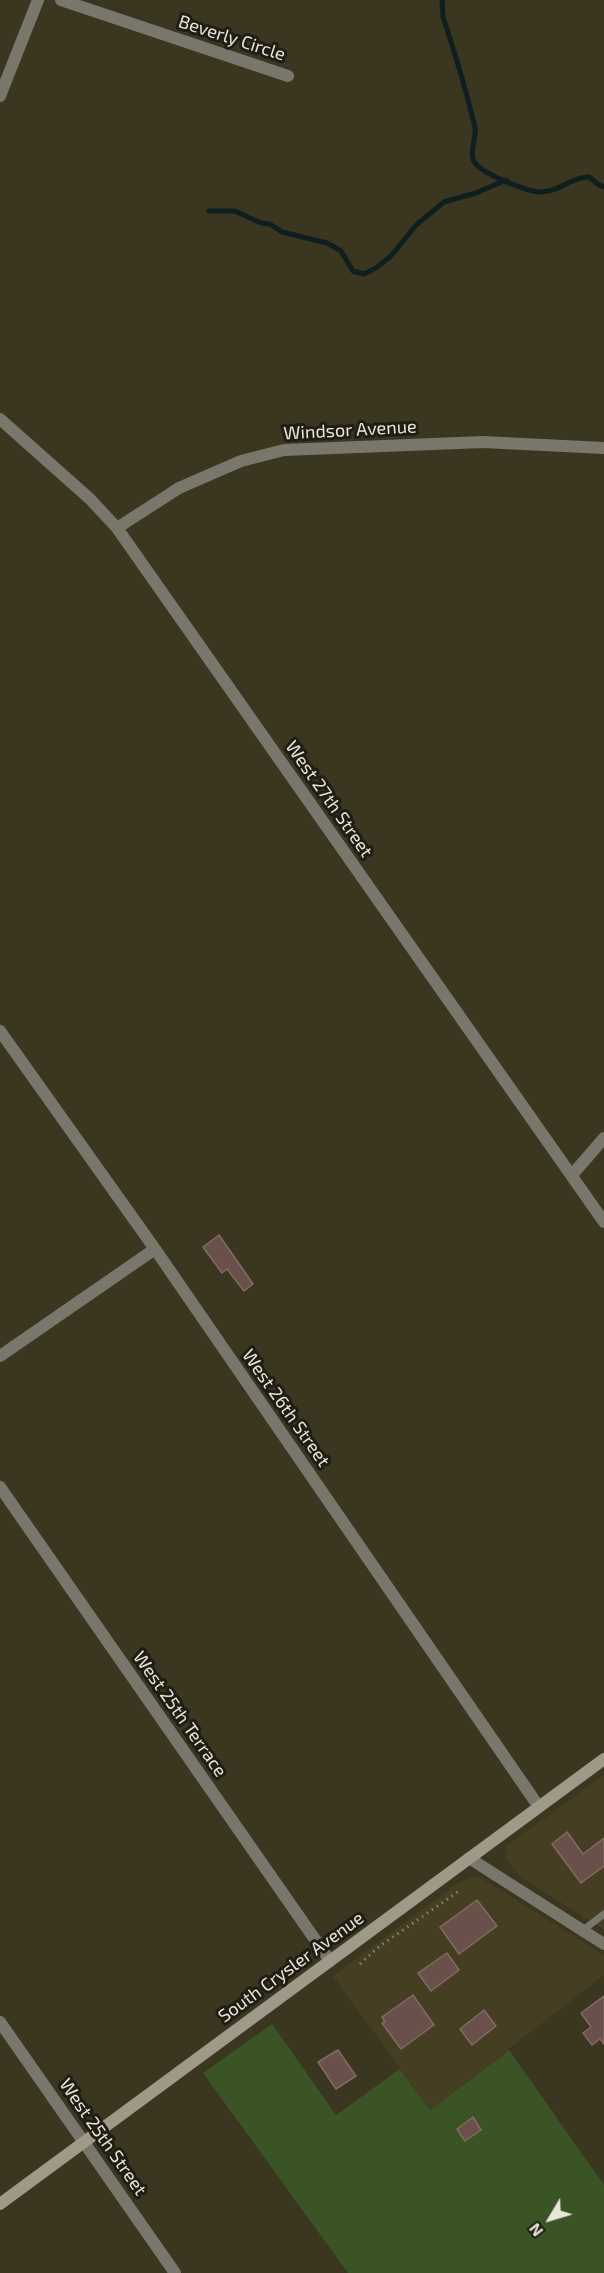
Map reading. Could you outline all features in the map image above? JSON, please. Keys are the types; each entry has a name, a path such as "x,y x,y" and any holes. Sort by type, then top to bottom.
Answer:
{"main road":[{"name":"South Crysler Avenue","path":"0,2204 469,1858 539,1807 601,1766"}],"street":[{"path":"0,96 38,0"},
{"name":"Beverly Circle","path":"61,0 288,76"},
{"name":"West 27th Street","path":"0,419 90,499 117,528 604,1221"},
{"name":"Windsor Avenue","path":"117,528 179,488 241,461 284,450 483,442 604,448"},
{"name":"West 26th Street","path":"0,1031 155,1249 539,1807"},
{"path":"572,1175 604,1138"},
{"path":"0,1356 155,1249"},
{"name":"West 25th Terrace","path":"0,1488 330,1961"},
{"path":"469,1858 604,1944"},
{"name":"West 25th Street","path":"0,2022 175,2273"}],"lane":[{"path":"583,1930 604,1914"}],"path":[{"path":"360,1964 380,1946 459,1891"}],"shaded area":[{"path":"604,1775 604,1930 521,1877 506,1859 506,1846"},
{"path":"474,1877 481,1878 604,1955 604,1975 430,2110 333,1976 459,1882"}],"green space":[{"path":"272,2024 336,2115 400,2069 430,2110 509,2050 604,2185 604,2273 348,2273 203,2073"}],"building":[{"path":"219,1235 253,1284 244,1291 227,1269 222,1273 203,1247"},
{"path":"567,1832 583,1854 604,1838 604,1866 581,1883 552,1844"},
{"path":"477,1900 497,1926 459,1954 440,1927"},
{"path":"447,1953 459,1970 431,1991 418,1973"},
{"path":"413,1995 434,2025 401,2049 382,2023 385,2022 382,2017"},
{"path":"604,1996 604,2044 600,2039 592,2045 583,2033 591,2027 581,2013"},
{"path":"484,2010 496,2026 472,2045 460,2029"},
{"path":"338,2050 356,2076 336,2089 318,2062"},
{"path":"473,2117 481,2130 465,2141 457,2129"}],"waterway":[{"path":"442,0 443,17 475,127 472,151 475,163 496,177 535,191 547,191 576,179 589,177 604,187"},
{"path":"209,211 235,211 261,223 270,224 282,232 327,243 341,251 353,271 364,274 391,256 416,225 444,202 476,193 506,180"}]}
